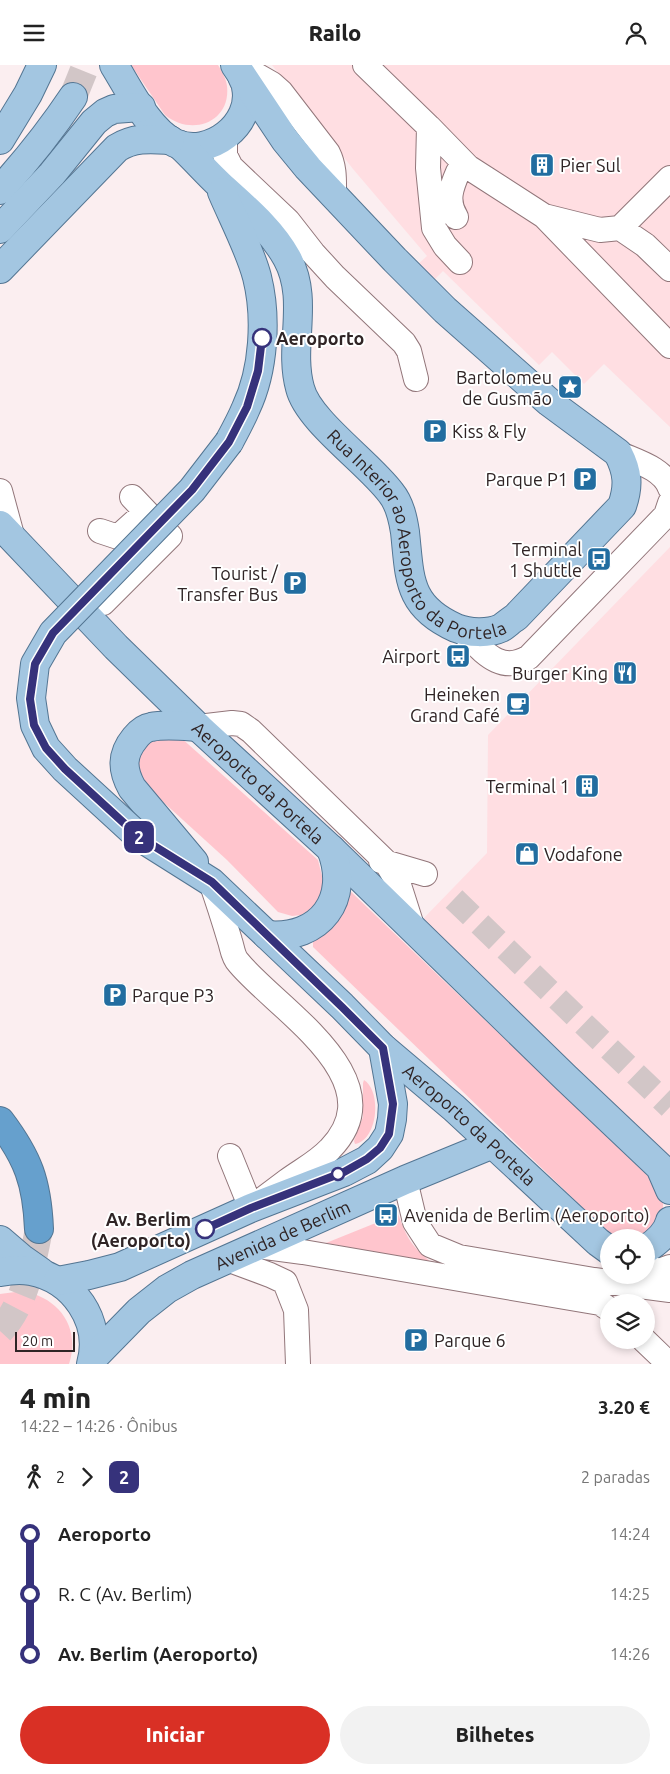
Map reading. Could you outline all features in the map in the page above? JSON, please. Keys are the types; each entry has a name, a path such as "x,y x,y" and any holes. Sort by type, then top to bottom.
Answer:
{"highway":[{"path":"0,1121 17,1145 33,1179 38,1203 39,1229"}],"main road":[{"path":"0,139 28,93 42,65"},
{"name":"Rua Interior ao Aeroporto da Portela","path":"114,65 160,133 175,143 219,184 277,243 290,266 298,293 299,316 296,368 300,390 310,407 323,423 382,481 393,495 403,520 413,589 419,600 431,613 445,623 474,632 500,628 516,617 622,506 628,487 624,465 618,453"},
{"path":"0,269 71,205 117,148 127,142 144,138 205,146 225,136 240,120 247,99 246,87 238,68"},
{"path":"238,68 285,139 334,196 445,310 550,402 618,453"},
{"path":"0,190 25,162 73,97"},
{"path":"0,229 52,173 94,121 114,109 141,107"},
{"name":"Aeroporto da Portela","path":"219,184 257,276 262,309 262,335 258,371 247,407 229,442 192,490 53,633 35,664 30,699 34,725 46,748 65,769 138,836 212,882 383,1048 454,1107 600,1243"},
{"name":"Aeroporto da Portela","path":"6,532 116,647 198,727 412,926 565,1077 660,1167 670,1189"},
{"path":"198,727 150,727 139,733 129,745 125,753 124,766 126,777 132,788 212,882"},
{"path":"267,935 296,934 310,928 322,919 331,906 339,878 337,863 331,849"},
{"name":"Avenida de Berlim","path":"51,1277 89,1275 120,1267 251,1208 344,1172 367,1159 380,1148 389,1134 393,1104 383,1048"},
{"name":"Avenida de Berlim","path":"92,1361 139,1311 167,1289 192,1275 405,1180 493,1144"},
{"path":"655,1243 668,1227 670,1221"},
{"path":"0,1240 20,1259 70,1290 80,1301 88,1314 92,1329 94,1343 92,1361"},
{"path":"0,1272 14,1269 30,1270 51,1277"}],"lane":[{"path":"365,65 430,127 468,167 544,216 670,346"},
{"path":"430,127 428,167 434,228 445,246 460,263"},
{"path":"225,136 225,155 231,167 288,221 335,277 404,343 409,351 416,379"},
{"path":"456,217 450,202 453,184 458,172 468,167"},
{"path":"544,216 600,230 620,228 670,178"},
{"path":"620,228 645,245 669,266"},
{"path":"618,453 654,469 668,483 670,488"},
{"path":"0,491 6,532"},
{"path":"69,597 103,603 170,537 132,497"},
{"path":"460,629 500,663 509,665 523,661 666,515 670,503"},
{"path":"100,531 118,537 138,519 150,516"},
{"path":"198,727 232,723 241,724 251,731 386,863 398,882 412,926"},
{"path":"331,849 425,874"},
{"path":"212,882 236,961 313,1035 332,1058 347,1083 350,1101 347,1123 342,1134 329,1150 251,1208 230,1156"},
{"path":"405,1180 415,1222 430,1245 459,1257 594,1280 670,1290"},
{"path":"258,1246 600,1303"},
{"path":"227,1259 285,1282 296,1310 298,1364"},
{"path":"655,1270 659,1271 670,1267"},
{"path":"655,1349 667,1358"}],"shaded area":[{"path":"131,65 218,65 227,86 227,98 223,109 216,117 198,125 176,122 165,115"},
{"path":"272,65 670,65 670,427 604,364 584,384 552,352 539,365 443,271 432,282 416,266 427,256 353,169"},
{"name":"Terminal 1","path":"670,547 670,1162 422,920 487,853 488,735"},
{"path":"154,735 179,736 318,860 323,880 323,890 314,907 301,915 292,916 278,912 227,860 150,790 137,769 141,748"},
{"path":"347,888 653,1181 663,1197 663,1210 651,1229 605,1229 313,947 313,941"},
{"path":"364,1080 370,1086 373,1094 375,1115 369,1134 363,1141 355,1144 354,1141 363,1117"},
{"path":"398,1214 410,1241 431,1262 326,1243"},
{"path":"23,1291 47,1300 57,1307 64,1316 72,1338 69,1364 0,1364 0,1294"}],"tunnel":[{"path":"73,97 86,65"},
{"path":"454,899 670,1107"},
{"path":"0,1331 16,1309 26,1283 39,1229"}],"bus line":[{"name":"2","path":"205,1229 251,1208 344,1172 367,1159 380,1148 389,1134 393,1104 383,1048 212,882 138,836 65,769 46,748 34,725 30,699 35,664 53,633 192,490 229,442 247,407 258,371 262,338"}],"place":[{"name":"Pier Sul","path":"542,165"},
{"name":"Aeroporto","path":"262,338"},
{"name":"Bartolomeu de Gusmão","path":"570,387"},
{"name":"Kiss & Fly","path":"435,431"},
{"name":"Parque P1","path":"585,479"},
{"name":"Terminal 1 Shuttle","path":"599,559"},
{"name":"Tourist / Transfer Bus","path":"295,583"},
{"name":"Airport","path":"458,656"},
{"name":"Burger King","path":"625,673"},
{"name":"Heineken Grand Café","path":"518,704"},
{"name":"Terminal 1","path":"587,786"},
{"name":"Vodafone","path":"527,854"},
{"name":"Parque P3","path":"115,995"},
{"name":"Avenida de Berlim (Aeroporto)","path":"386,1215"},
{"name":"Av. Berlim (Aeroporto)","path":"205,1229"},
{"name":"Parque 6","path":"416,1340"}]}
